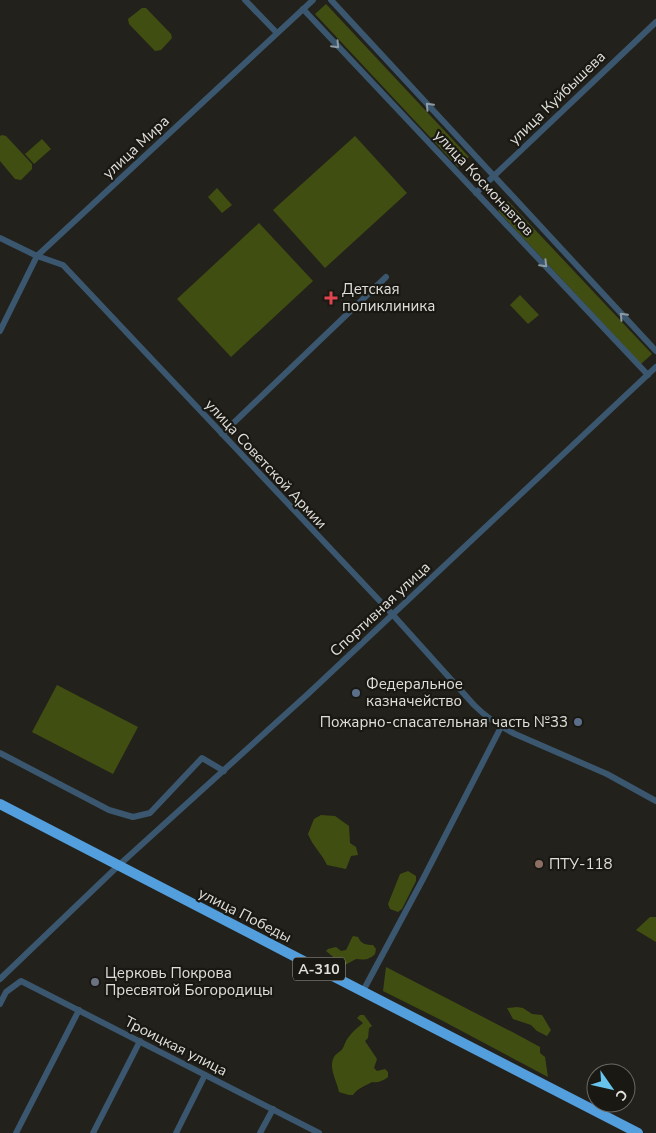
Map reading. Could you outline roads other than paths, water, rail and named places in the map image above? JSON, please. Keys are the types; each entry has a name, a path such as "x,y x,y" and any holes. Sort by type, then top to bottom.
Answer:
{"highway":[{"name":"улица Победы","path":"0,804 638,1133"}],"street":[{"path":"245,0 277,33"},
{"name":"улица Мира","path":"0,331 38,256 313,0"},
{"name":"улица Космонавтов","path":"331,0 656,351"},
{"name":"улица Космонавтов","path":"303,9 648,375"},
{"name":"улица Куйбышева","path":"476,193 656,22"},
{"name":"улица Советской Армии","path":"0,238 38,256 64,265 393,615 485,716 500,727 607,774 656,801"},
{"path":"222,434 386,277"},
{"name":"Спортивная улица","path":"0,979 118,866 393,615 656,367"},
{"path":"363,991 419,887 500,727"},
{"path":"0,753 109,810 133,817 150,813 202,758 224,771"},
{"name":"Троицкая улица","path":"6,992 21,981 319,1133"},
{"path":"0,987 6,992 0,1004"},
{"path":"16,1133 79,1010"},
{"path":"93,1133 140,1041"},
{"path":"176,1133 205,1075"},
{"path":"260,1133 273,1109"}],"place":[{"name":"Детская поликлиника","path":"331,298"},
{"name":"Федеральное казначейство","path":"356,693"},
{"name":"Пожарно-спасательная часть №33","path":"578,722"},
{"name":"ПТУ-118","path":"539,864"},
{"name":"Церковь Покрова Пресвятой Богородицы","path":"95,982"}]}
